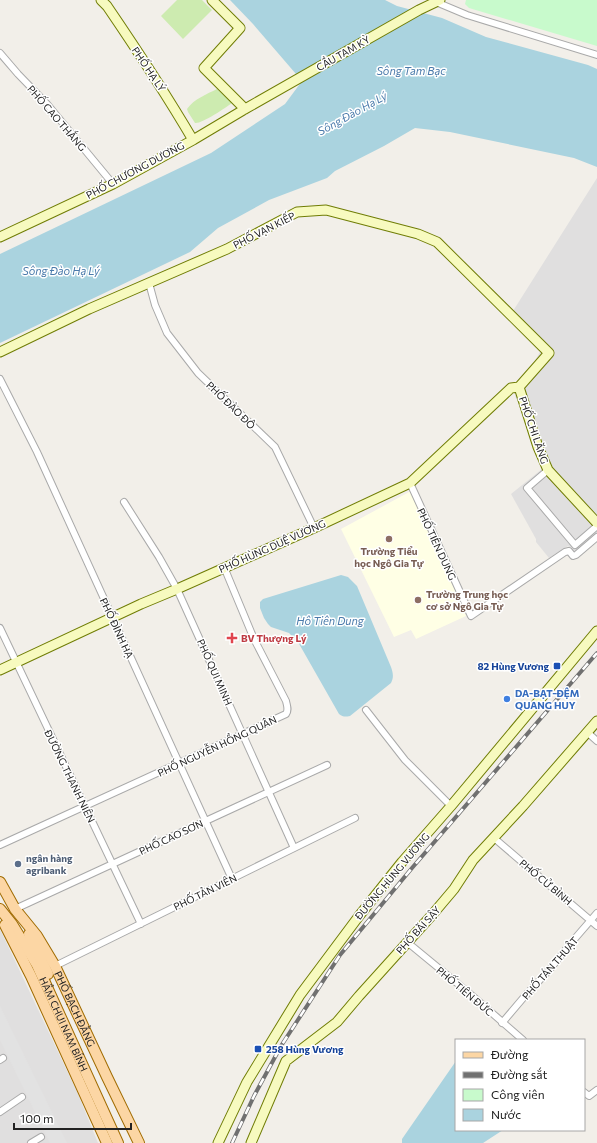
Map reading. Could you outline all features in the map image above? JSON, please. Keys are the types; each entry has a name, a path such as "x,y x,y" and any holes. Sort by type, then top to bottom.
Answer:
{"main road":[{"name":"PHỐ BẠCH ĐẰNG","path":"0,882 15,909 37,936 55,966 139,1143"},
{"name":"HẦM CHUI NAM BÍNH","path":"0,909 12,924 36,966 118,1143"},
{"name":"HẦM CHUI NAM BÍNH","path":"15,909 32,939 125,1143"},
{"path":"0,914 31,976 107,1143"}],"street":[{"name":"PHỐ HẠ LÝ","path":"101,0 107,6 148,66 193,140"},
{"path":"212,0 240,28 204,68 245,109"},
{"path":"436,1 467,15 597,55"},
{"name":"CẦU TAM KỲ","path":"268,97 436,1"},
{"name":"PHỐ CAO THẮNG","path":"0,53 47,104 112,184"},
{"name":"PHỐ CHƯƠNG DƯƠNG","path":"0,237 112,184 268,97"},
{"name":"PHỐ VẠN KIẾP","path":"0,352 89,309 227,249 297,212 326,210 418,234 437,242 549,353"},
{"name":"PHỐ ĐÀO ĐÔ","path":"149,283 155,305 167,333 198,374 275,447 314,528"},
{"name":"PHỐ CHI LĂNG","path":"549,353 519,387 538,447 548,470 597,525"},
{"name":"PHỐ ĐÌNH HẠ","path":"0,379 37,452 232,879"},
{"name":"PHỐ HÙNG DUỆ VƯƠNG","path":"0,670 112,617 314,528 410,483 511,388 519,387"},
{"path":"548,470 527,488 575,545 597,525"},
{"name":"PHỐ TIÊN DUNG","path":"410,483 471,616 565,552 569,551 573,556 576,555 597,537"},
{"name":"PHỐ QUI MINH","path":"124,502 159,557 177,589 294,848"},
{"name":"PHỐ NGUYỄN HỒNG QUÂN","path":"0,845 288,712 288,707 254,639 224,568"},
{"name":"ĐƯỜNG THANH NIÊN","path":"0,628 141,924"},
{"name":"ĐƯỜNG HÙNG VƯƠNG","path":"218,1143 247,1082 300,995 359,916 402,862 451,806 597,631"},
{"path":"366,710 405,760 451,806"},
{"name":"PHỐ BÃI SẬY","path":"251,1143 286,1061 337,1022 454,889 473,860 541,787 597,721"},
{"path":"587,732 597,741"},
{"name":"PHỐ CAO SƠN","path":"15,909 327,765"},
{"name":"PHỐ TẢN VIÊN","path":"55,966 355,818"},
{"name":"PHỐ CỬ BÌNH","path":"494,838 597,926"},
{"name":"PHỐ TÁN THUẬT","path":"502,1023 597,913"},
{"name":"PHỐ TIÊN ĐỨC","path":"407,942 522,1039"},
{"path":"586,1094 597,1090"},
{"path":"0,1112 22,1097"},
{"path":"31,1143 41,1136"}],"shaded area":[{"path":"597,178 597,533 575,553 568,546 549,558 536,542 536,539 511,494 542,469 515,396 545,343 513,311"},
{"path":"411,491 466,616 416,639 411,630 394,637 341,529"},
{"path":"0,929 78,1094 98,1143 0,1143"},
{"path":"0,1006 67,1143 50,1143 0,1040"}],"green space":[{"path":"177,0 202,0 212,10 183,39 161,16"},
{"path":"466,0 597,0 597,46 469,8 465,4"},
{"path":"217,89 232,103 208,118 195,123 187,109 197,100"}],"water":[{"path":"230,0 385,0 397,6 442,18 486,37 588,65 597,69 597,167 574,158 450,132 415,128 335,171 327,178 269,200 218,228 190,252 0,343 0,254 211,153 285,104 302,81 253,24"},
{"name":"Hô Tiên Dung","path":"341,575 348,577 357,586 393,675 391,683 350,716 345,717 339,714 298,642 289,633 271,627 264,618 260,608 260,602 263,599"},
{"path":"455,1062 455,1131 501,1131 483,1143 402,1143 402,1139"}],"railway":[{"path":"232,1143 254,1096 281,1046 340,955 412,868 597,653"}],"place":[{"name":"Trường Tiểu học Ngô Gia Tự","path":"389,539"},
{"name":"Trường Trung học cơ sở Ngô Gia Tự","path":"418,600"},
{"name":"BV Thượng Lý","path":"232,638"},
{"name":"82 Hùng Vương","path":"557,666"},
{"name":"DA-BẠT-ĐỆM QUANG HUY","path":"507,699"},
{"name":"ngân hàng agribank","path":"18,864"},
{"name":"258 Hùng Vương","path":"258,1049"}],"water label":[{"name":"Sông Tam Bạc","path":"411,70"},
{"name":"Sông Đào Hạ Lý","path":"352,113"},
{"name":"Sông Đào Hạ Lý","path":"61,270"}]}
